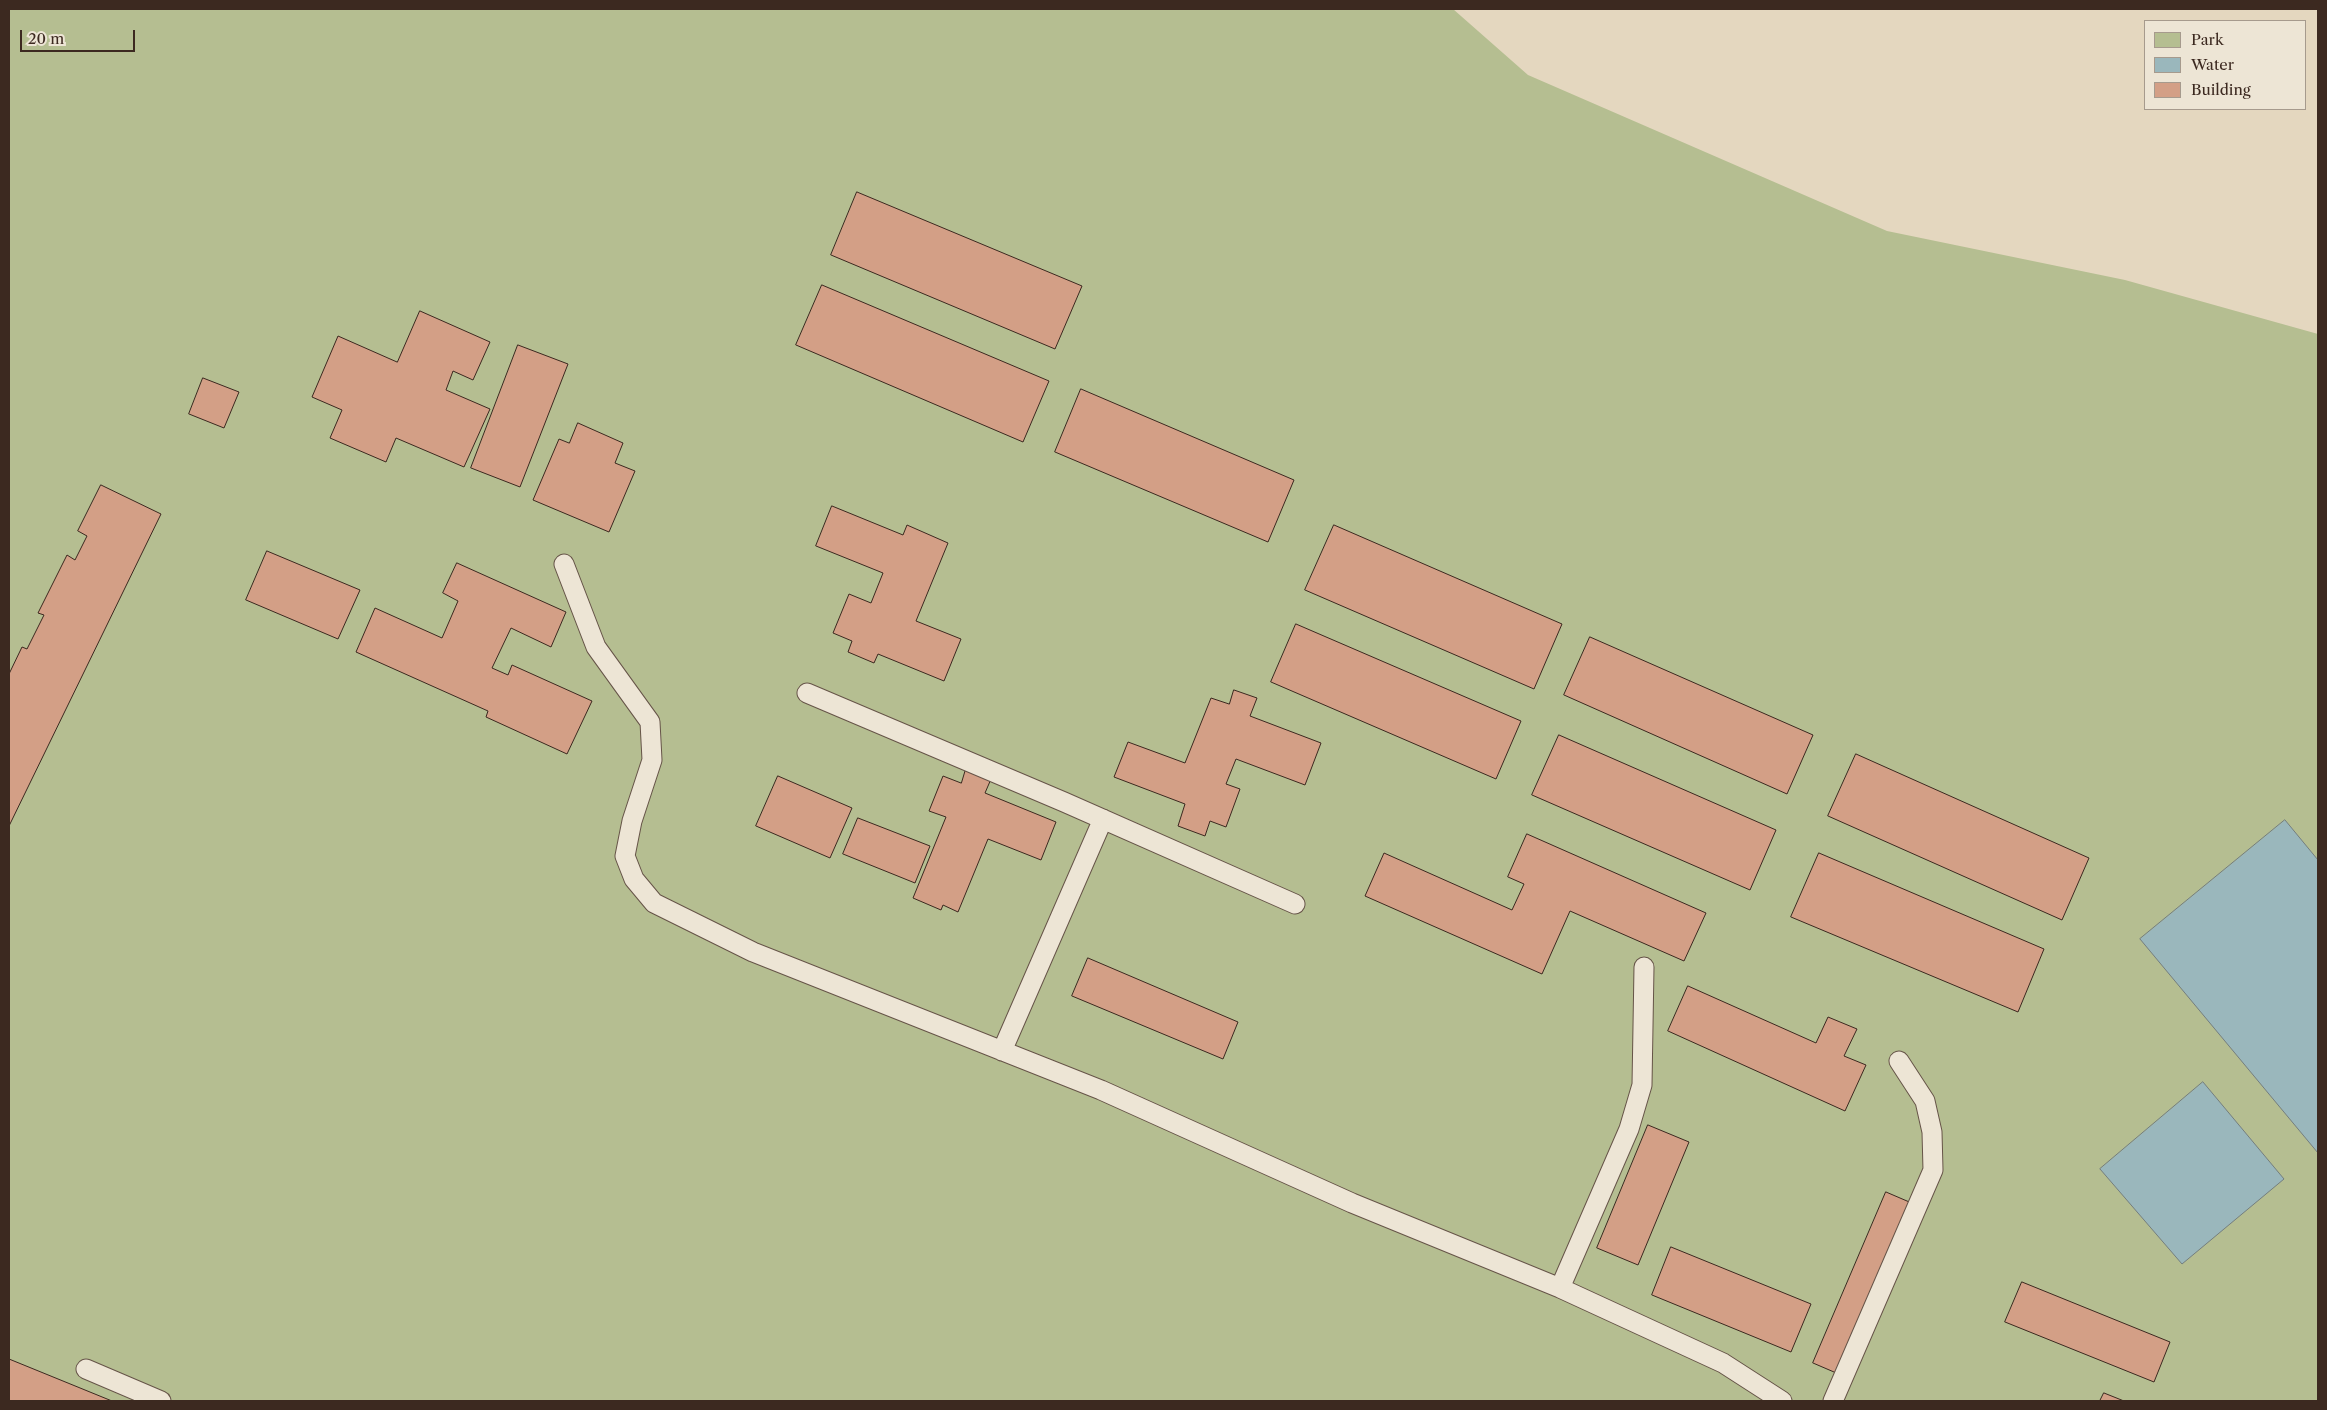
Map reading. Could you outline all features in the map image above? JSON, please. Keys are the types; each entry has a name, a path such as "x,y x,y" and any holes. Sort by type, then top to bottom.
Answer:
{"lane":[{"path":"564,564 596,647 650,722 652,760 632,821 625,856 634,879 654,903 753,952 1101,1090 1352,1203 1560,1288 1723,1363 1782,1401"},
{"path":"807,693 1295,904"},
{"path":"1002,1051 1103,820"},
{"path":"1560,1288 1629,1129 1642,1085 1644,967"},
{"path":"1833,1401 1933,1170 1932,1132 1925,1101 1900,1061"},
{"path":"86,1369 161,1401"}],"green space":[{"path":"9,9 1453,9 1528,75 1887,231 2125,280 2318,334 2318,1401 9,1401"}],"water":[{"path":"2285,820 2318,860 2318,1153 2140,939"},
{"path":"2203,1082 2284,1179 2182,1264 2100,1169"}],"building":[{"path":"857,192 1082,286 1055,349 831,255"},
{"path":"822,285 1049,381 1023,442 796,345"},
{"path":"420,311 490,342 473,380 453,371 446,390 490,409 464,467 396,438 386,462 330,438 342,410 312,397 338,336 397,362"},
{"path":"518,345 568,364 520,487 471,468"},
{"path":"203,378 239,392 224,428 189,414"},
{"path":"1081,389 1294,480 1268,542 1055,452"},
{"path":"578,423 623,443 615,463 635,471 609,532 533,500 559,439 569,443"},
{"path":"101,485 161,514 9,826 9,674 22,647 27,649 44,615 38,613 67,555 75,560 87,536 78,531"},
{"path":"832,506 903,535 907,525 948,543 916,621 961,639 944,681 878,654 874,663 848,652 852,641 833,633 849,594 871,603 883,573 816,546"},
{"path":"1334,525 1562,624 1534,689 1305,590"},
{"path":"267,551 360,590 338,639 246,600"},
{"path":"457,563 566,612 551,647 511,628 492,668 508,675 512,665 592,701 567,754 486,717 488,711 356,652 375,608 442,638 458,601 443,593"},
{"path":"1296,624 1521,721 1496,779 1271,682"},
{"path":"1590,637 1813,735 1787,794 1564,695"},
{"path":"1234,690 1257,698 1250,716 1321,743 1305,785 1236,759 1226,784 1240,789 1226,827 1210,821 1205,836 1178,826 1185,804 1114,777 1128,742 1185,763 1211,698 1229,704"},
{"path":"1559,735 1776,830 1750,890 1532,795"},
{"path":"1856,754 2089,858 2062,920 1828,816"},
{"path":"966,769 991,779 985,793 1056,822 1041,860 988,839 958,912 943,905 941,910 913,898 946,817 929,811 943,776 961,783"},
{"path":"778,776 852,808 830,858 756,826"},
{"path":"858,818 930,846 915,883 843,854"},
{"path":"1527,834 1706,913 1684,961 1570,911 1542,974 1365,896 1384,853 1512,910 1524,884 1508,877"},
{"path":"1819,853 2044,949 2018,1012 1791,917"},
{"path":"1088,958 1238,1022 1223,1059 1072,996"},
{"path":"1688,986 1816,1043 1828,1017 1857,1029 1844,1056 1866,1065 1845,1111 1668,1031"},
{"path":"1648,1125 1689,1142 1638,1265 1597,1248"},
{"path":"1886,1192 1914,1204 1841,1375 1813,1363"},
{"path":"1671,1247 1811,1304 1791,1352 1652,1295"},
{"path":"2022,1282 2170,1342 2154,1382 2005,1322"},
{"path":"9,1359 112,1401 9,1401"},
{"path":"2104,1393 2124,1401 2100,1401"}]}
